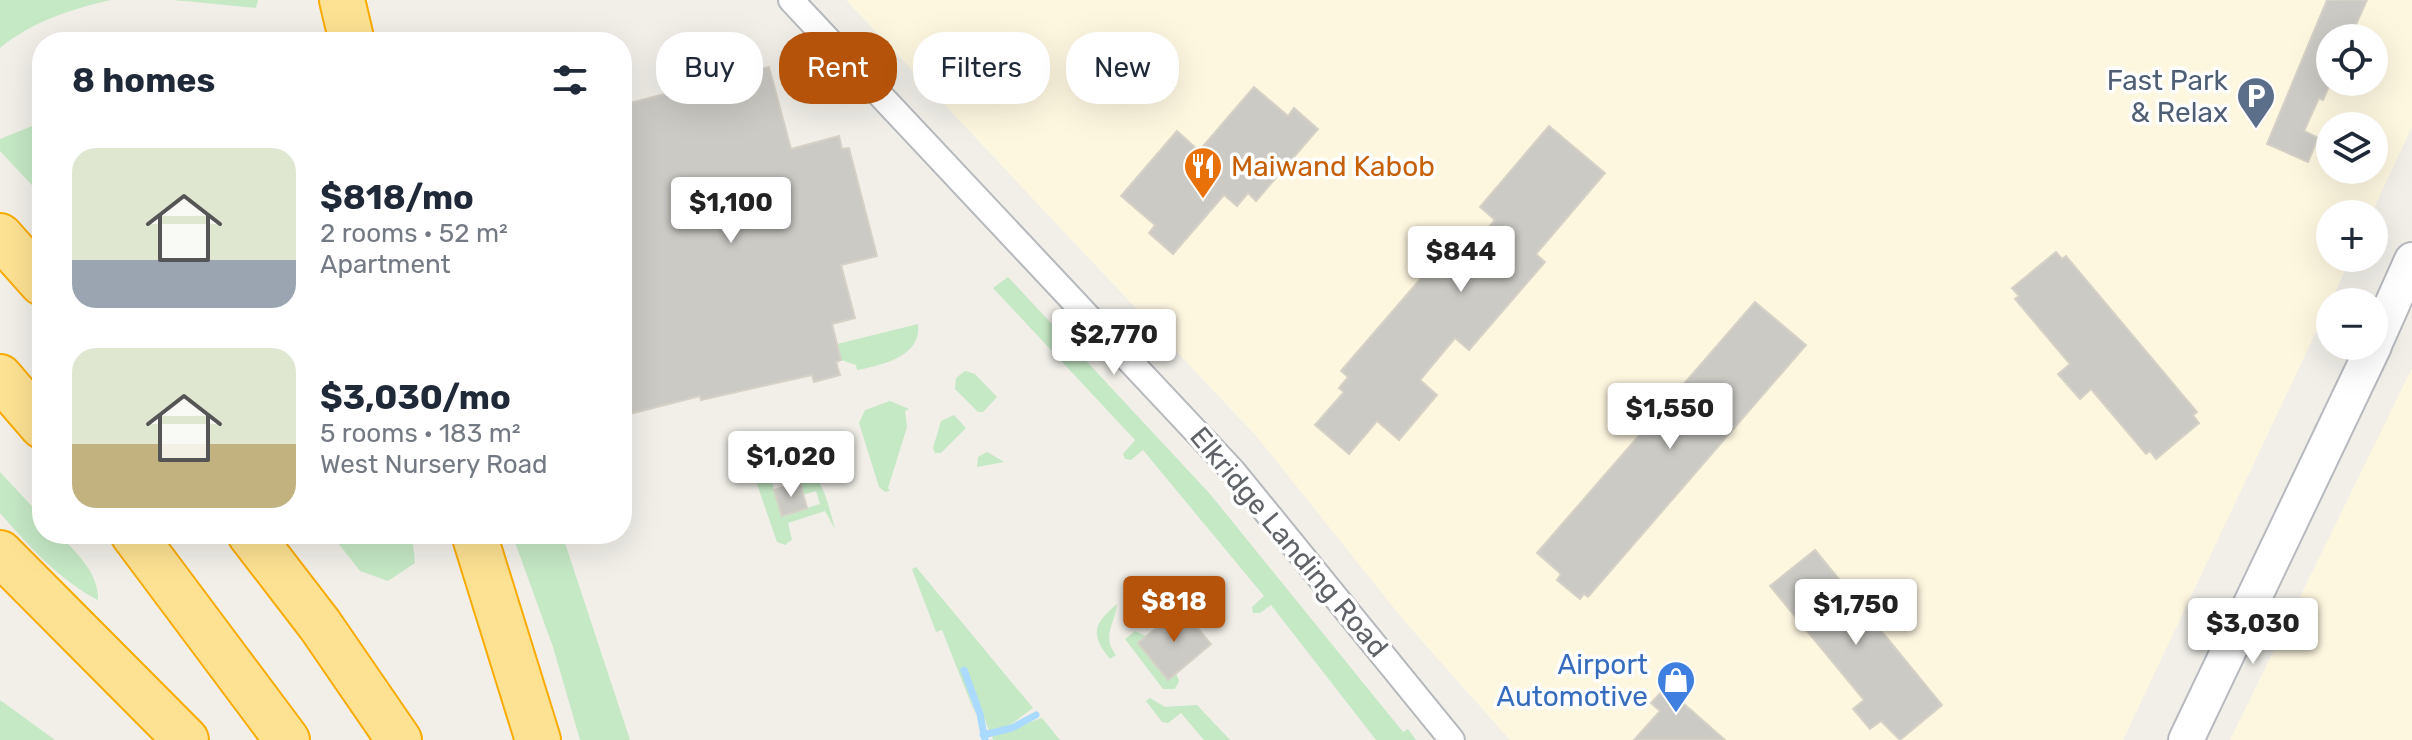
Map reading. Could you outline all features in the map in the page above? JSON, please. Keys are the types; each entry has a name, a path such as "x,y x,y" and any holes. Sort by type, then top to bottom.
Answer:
{"highway":[{"path":"342,0 350,32"},
{"path":"0,236 32,272"},
{"path":"0,377 32,414"},
{"path":"140,544 287,740"},
{"path":"258,544 320,625 399,740"},
{"path":"477,544 538,740"},
{"path":"0,553 186,740"},
{"path":"0,570 72,628"}],"main road":[{"path":"2388,314 2412,260"},
{"path":"2186,740 2367,360"}],"street":[{"name":"Elkridge Landing Road","path":"791,0 1249,489 1452,740"}],"shaded area":[{"path":"846,0 2412,0 2412,127 2388,178 2388,112 2316,112 2316,184 2385,184 2378,200 2316,200 2316,272 2344,272 2337,288 2316,288 2316,332 2123,740 1510,740 1406,623 1258,438 944,104 1050,104 1050,32 913,32 913,71 897,54 897,32 876,32"},
{"path":"2412,368 2412,740 2230,740"}],"green space":[{"path":"0,0 110,0 52,18 0,48"},
{"path":"174,0 258,0 256,8"},
{"path":"32,126 32,185 0,151 0,139"},
{"path":"1008,277 1210,494 1403,732 1408,729 1416,740 1376,740 1271,605 1260,613 1253,613 1252,607 1264,596 1143,450 1131,460 1125,459 1123,454 1135,440 993,288"},
{"path":"918,324 914,344 898,358 857,370 856,365 841,360 837,344"},
{"path":"965,371 975,374 997,397 983,412 978,412 955,389 956,378"},
{"path":"890,401 909,409 905,411 907,427 888,488 890,491 885,492 879,487 859,423 865,410"},
{"path":"954,415 966,428 941,453 935,453 933,448 941,421"},
{"path":"762,439 776,473 770,476 782,516 820,504 816,491 803,495 786,486 778,461 792,461 812,472 819,482 835,529 825,511 788,523 792,540 785,545 777,542 747,455 749,446"},
{"path":"987,452 1004,462 977,467 978,457"},
{"path":"0,472 32,506 32,544 68,544 91,572 98,600 57,572 0,513"},
{"path":"339,544 413,544 415,563 388,581 360,571"},
{"path":"516,544 565,544 630,740 580,740 553,647"},
{"path":"916,567 1033,708 1010,725 989,731 967,669 962,671 976,716 942,630 936,632 912,569"},
{"path":"1117,604 1109,636 1116,655 1110,659 1099,643 1097,630 1103,618"},
{"path":"1135,631 1146,636 1138,643 1167,679 1176,673 1179,681 1175,689 1163,689 1125,639"},
{"path":"1150,698 1165,707 1197,705 1230,740 1204,740 1181,713 1168,723 1162,722 1146,701"},
{"path":"0,700 55,740 0,740"},
{"path":"1042,718 1060,740 993,740 992,736"}],"building":[{"path":"2327,0 2367,0 2356,24 2317,24"},
{"path":"2316,26 2316,96 2325,96 2323,100 2319,98 2304,131 2316,137 2308,162 2267,144"},
{"path":"769,67 791,149 839,136 842,149 849,148 877,256 841,265 855,318 832,324 841,360 836,362 840,375 814,382 812,375 701,400 700,396 632,413 632,102 656,96 656,104 763,104 763,69"},
{"path":"1254,87 1288,116 1294,108 1318,129 1256,201 1248,193 1237,206 1224,195 1173,254 1149,233 1155,225 1121,196 1177,131 1199,151"},
{"path":"1549,126 1605,173 1536,254 1545,262 1469,350 1455,338 1420,380 1437,395 1399,440 1377,421 1349,454 1315,425 1344,392 1339,388 1348,377 1341,371 1436,261 1450,273 1495,220 1480,207"},
{"path":"2056,252 2062,259 2066,256 2197,412 2193,415 2199,423 2156,459 2150,451 2146,454 2091,389 2080,399 2058,374 2070,364 2015,299 2019,296 2012,288"},
{"path":"1755,302 1806,345 1588,597 1584,594 1580,599 1557,580 1561,574 1537,553"},
{"path":"800,482 807,508 782,516 774,490"},
{"path":"1815,550 1942,705 1900,740 1881,721 1870,729 1853,709 1864,700 1770,586"},
{"path":"1181,608 1211,644 1168,680 1138,643"},
{"name":"Airport Automotive","path":"1665,688 1725,740 1634,740 1660,711 1651,703"}],"waterway":[{"path":"964,670 980,714 985,740"},
{"path":"983,735 1012,728 1036,715"}],"place":[{"name":"Fast Park & Relax","path":"2256,130"},
{"name":"Maiwand Kabob","path":"1203,200"},
{"name":"Airport Automotive","path":"1676,714"}]}
